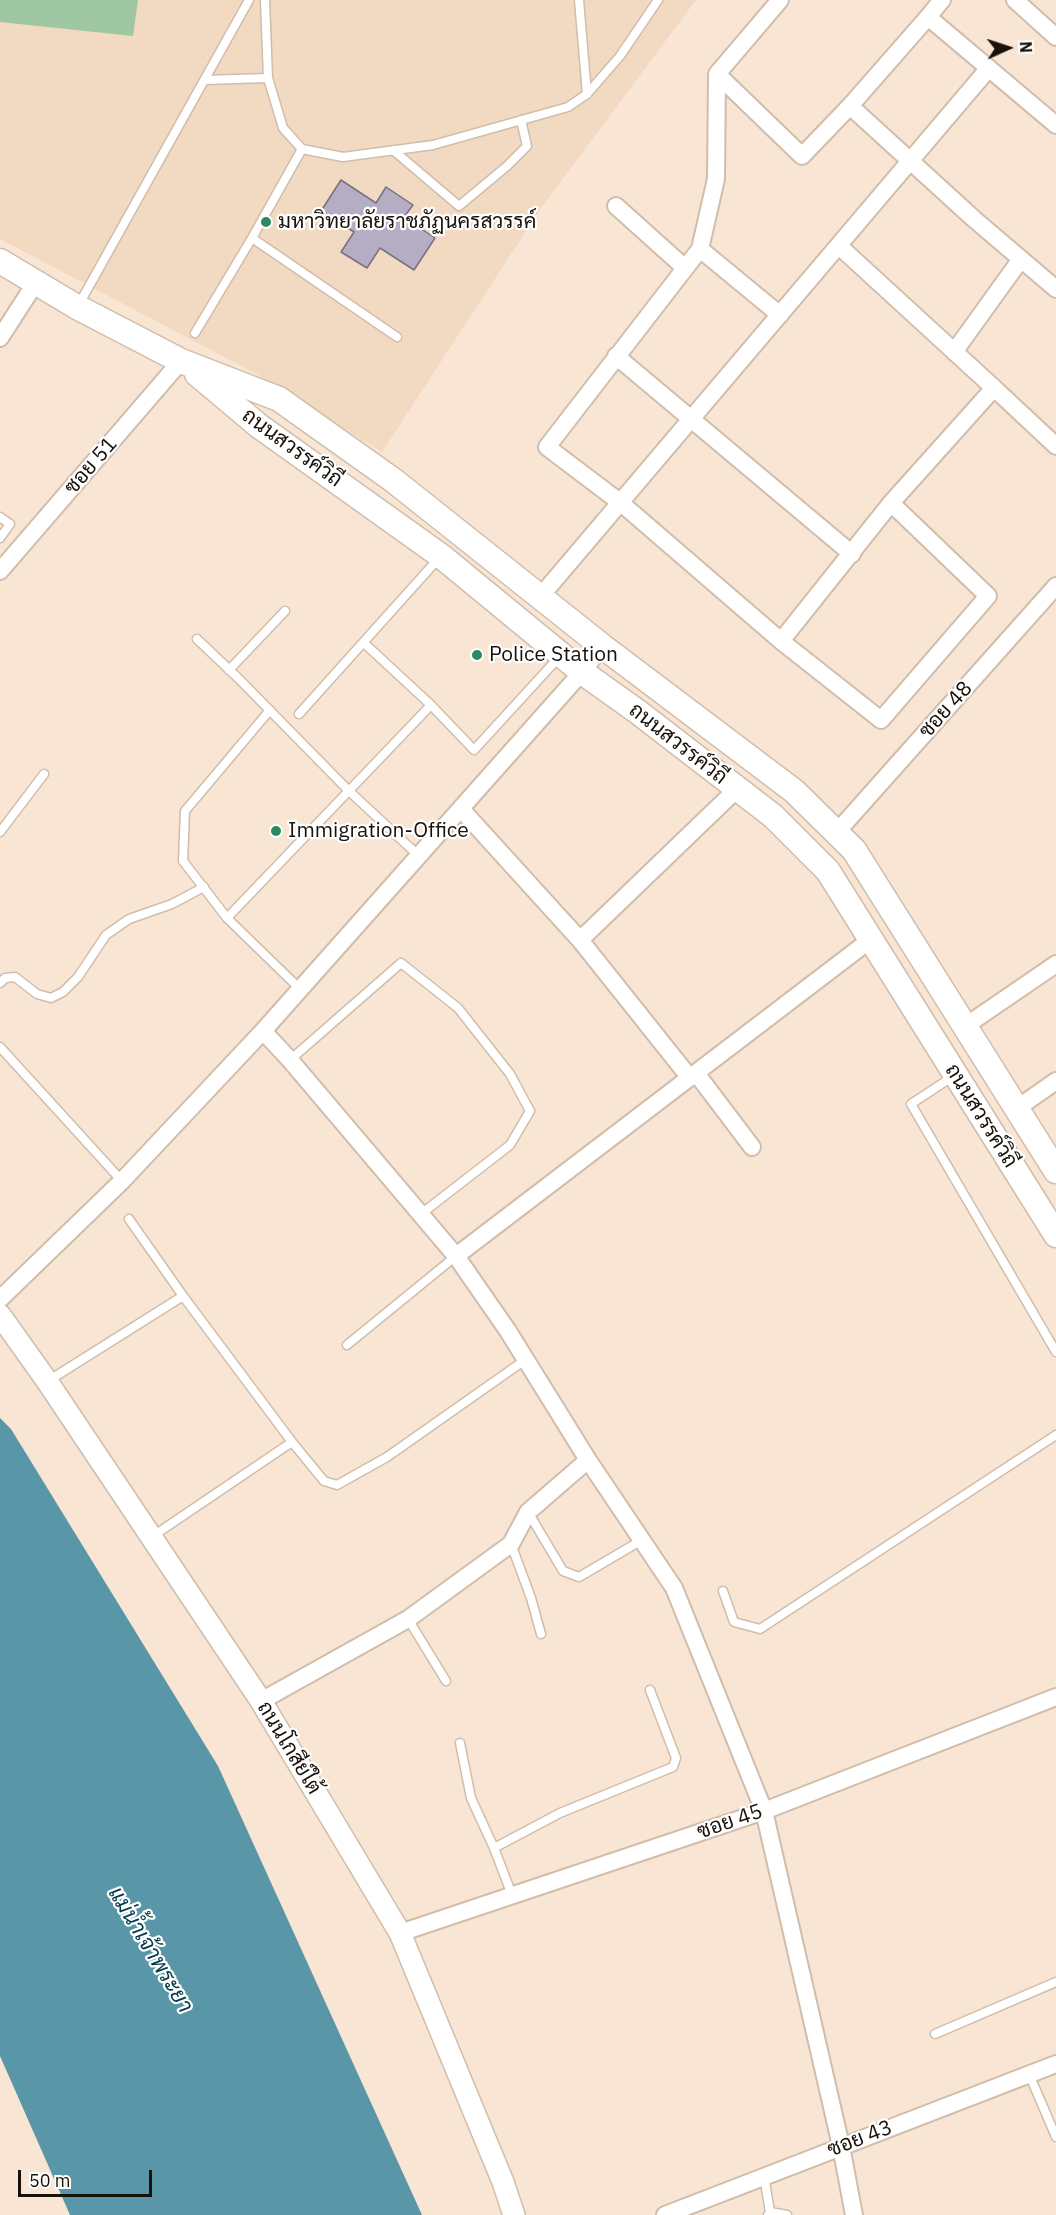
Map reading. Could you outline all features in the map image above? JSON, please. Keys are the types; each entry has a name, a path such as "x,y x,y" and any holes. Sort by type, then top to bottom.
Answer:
{"main road":[{"name":"ถนนสวรรค์วิถี","path":"0,261 77,307 181,362 279,399 393,480 602,646 794,791 854,850 1056,1171"},
{"name":"ถนนสวรรค์วิถี","path":"181,362 259,426 441,556 582,672 639,712 773,816 828,871 1056,1236"}],"street":[{"path":"780,0 717,74 716,179 700,249 547,447 621,502 781,641 881,720 988,596 891,503"},
{"path":"717,74 802,156 850,106 942,0"},
{"path":"1015,0 1056,37"},
{"path":"928,17 1056,124"},
{"path":"540,597 989,68"},
{"path":"850,106 1056,289"},
{"path":"616,207 685,268"},
{"path":"839,246 1056,446"},
{"path":"700,249 780,315"},
{"path":"954,352 1021,259"},
{"path":"0,338 36,282"},
{"path":"616,356 852,554"},
{"name":"ซอย 51","path":"0,570 181,362"},
{"path":"781,641 891,503 994,388"},
{"name":"ซอย 48","path":"836,833 1056,586"},
{"path":"0,1299 122,1181 262,1031 582,672 602,646"},
{"path":"580,940 737,789"},
{"path":"460,809 580,940 752,1147"},
{"path":"456,1256 870,940"},
{"path":"964,1027 1056,964"},
{"path":"262,1031 290,1060 456,1256 674,1588 764,1811 841,2146 854,2215"},
{"path":"1016,1109 1056,1081"},
{"name":"ถนนโกสีย์ใต้","path":"0,1315 47,1381 261,1701 400,1933 503,2182 514,2215"},
{"path":"261,1701 408,1619 512,1545 528,1512 588,1460"},
{"name":"ซอย 45","path":"400,1933 764,1811 1056,1697"},
{"name":"ซอย 43","path":"665,2215 1056,2064"}],"lane":[{"path":"77,307 249,0"},
{"path":"265,0 268,78 282,128 302,149 343,157 432,145 568,107 587,94 620,56 658,0"},
{"path":"579,0 587,94"},
{"path":"205,80 268,78"},
{"path":"393,150 459,206 527,146 521,120"},
{"path":"195,333 302,149"},
{"path":"252,238 396,337"},
{"path":"0,517 10,524 0,538"},
{"path":"299,714 441,556"},
{"path":"230,669 285,610"},
{"path":"197,639 419,856"},
{"path":"364,643 431,705 474,750 561,655"},
{"path":"227,918 431,705"},
{"path":"270,710 185,811 183,861 227,918 300,989"},
{"path":"0,832 44,774"},
{"path":"0,983 5,978 15,977 37,994 51,998 63,992 78,977 106,934 129,919 172,904 204,887"},
{"path":"290,1060 401,963 458,1008 510,1074 530,1111 510,1145 421,1214"},
{"path":"0,1047 122,1181"},
{"path":"955,1074 911,1104 1056,1352"},
{"path":"129,1219 183,1296 292,1442 324,1481 337,1485 387,1457 525,1360"},
{"path":"347,1345 456,1256"},
{"path":"47,1381 183,1296"},
{"path":"723,1591 734,1622 760,1629 1056,1435"},
{"path":"150,1538 292,1442"},
{"path":"528,1512 563,1571 579,1577 642,1540"},
{"path":"512,1545 541,1634"},
{"path":"408,1619 446,1681"},
{"path":"494,1848 560,1813 673,1767 676,1758 650,1690"},
{"path":"460,1743 471,1798 512,1895"},
{"path":"934,2034 1056,1982"},
{"path":"1029,2074 1056,2137"},
{"path":"764,2175 769,2213 787,2215"}],"shaded area":[{"name":"มหาวิทยาลัยราชภัฏนครสวรรค์","path":"0,0 696,0 543,205 382,452 255,373 0,239"}],"green space":[{"path":"0,0 138,0 133,36 0,22"}],"water":[{"name":"แม่น้ำเจ้าพระยา","path":"0,1418 11,1429 218,1766 422,2215 70,2215 0,2056"}],"building":[{"path":"341,180 376,203 386,187 413,205 404,217 435,238 414,270 380,248 367,268 341,252 354,232 321,211"}],"place":[{"name":"มหาวิทยาลัยราชภัฏนครสวรรค์","path":"266,222"},
{"name":"Police Station","path":"477,655"},
{"name":"Immigration-Office","path":"276,831"}]}
